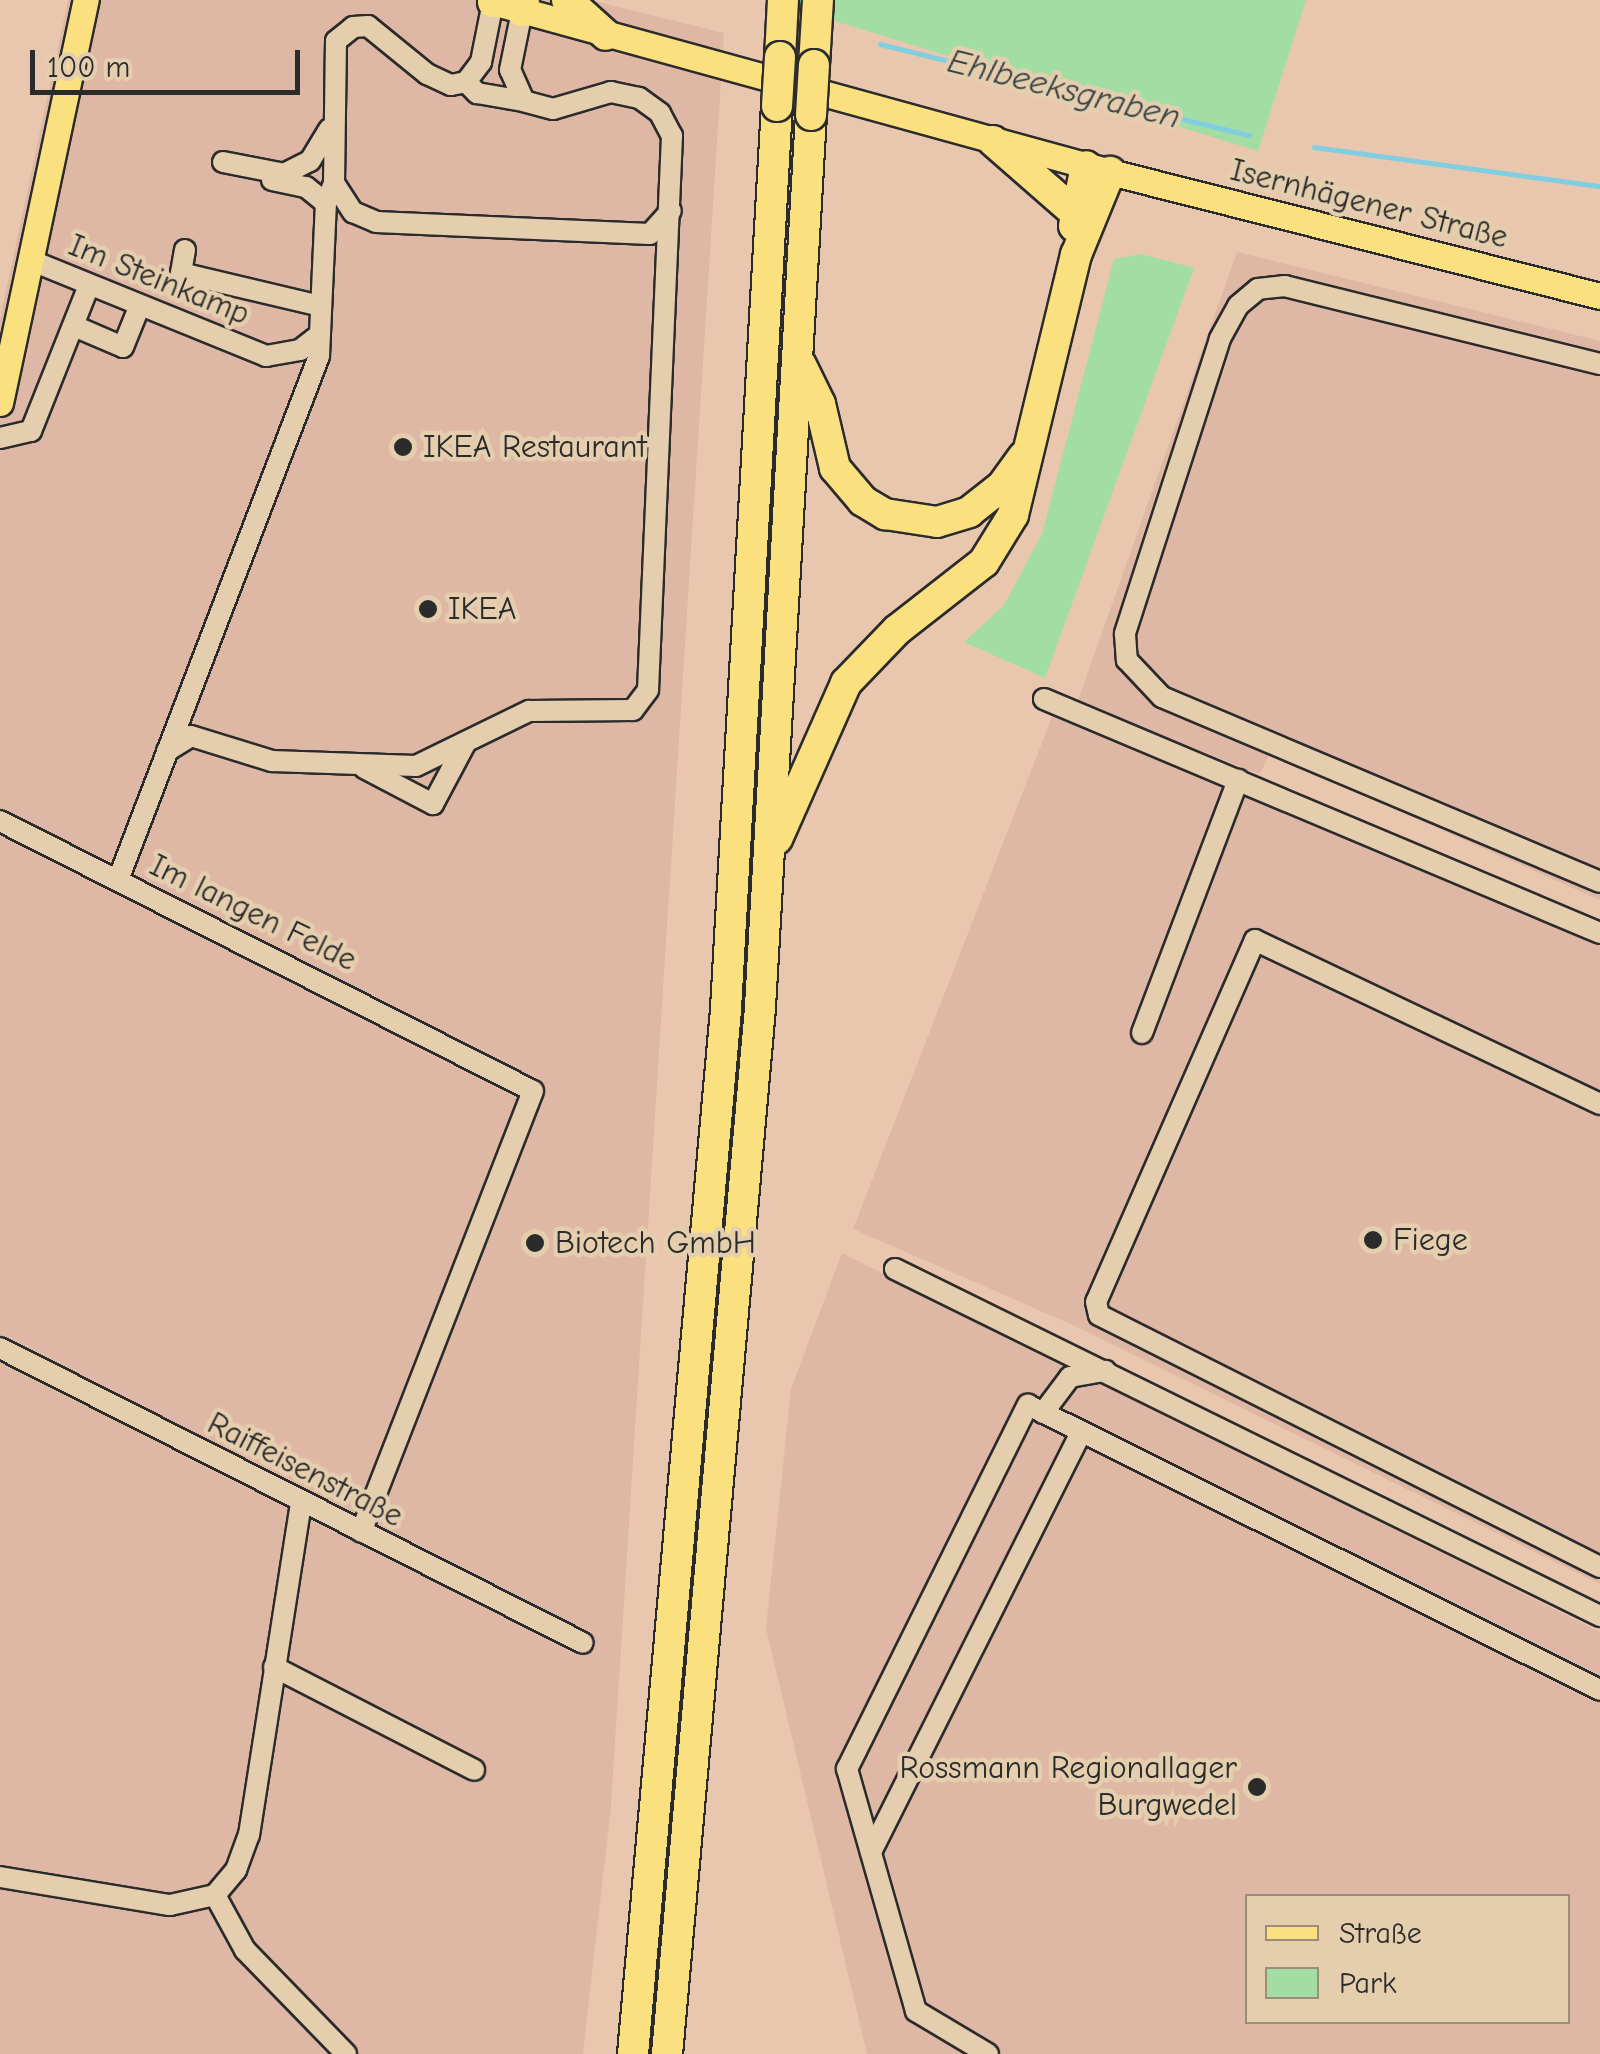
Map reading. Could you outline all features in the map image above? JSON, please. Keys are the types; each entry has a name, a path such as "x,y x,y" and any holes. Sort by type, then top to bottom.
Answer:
{"highway":[{"path":"567,0 606,34"},
{"path":"633,2054 726,1010 783,0"},
{"path":"668,2054 723,1472 771,851 818,0"},
{"path":"992,140 1031,168 1073,211"},
{"path":"771,851 846,682 897,630 984,562 1013,515 1098,169"},
{"path":"1076,254 1073,211 1098,169"},
{"path":"800,362 820,404 835,468 863,501 885,514 936,522 969,512 1002,486 1028,451"}],"main road":[{"path":"0,403 86,0"},
{"name":"Isernhägener Straße","path":"504,3 1098,169 1600,296"}],"street":[{"path":"118,880 186,712 240,552 319,356 336,41 353,26 379,30 427,74 450,84 466,82 481,62 504,3"},
{"path":"504,3 510,70 524,101"},
{"path":"167,751 190,736 272,761 416,766 529,711 634,710 648,690 672,136 660,113 639,98 611,92 553,109 476,92 466,82"},
{"path":"330,127 310,161 284,174 222,166 330,193 353,212 376,222 650,234 671,211"},
{"path":"186,250 181,273 321,306"},
{"name":"Im Steinkamp","path":"30,260 273,356 319,335"},
{"path":"0,438 31,431 89,285"},
{"path":"1600,364 1285,286 1258,289 1238,306 1220,339 1125,634 1127,660 1162,697 1600,882"},
{"path":"74,326 124,346 140,305"},
{"path":"1044,699 1600,933"},
{"path":"186,712 215,745"},
{"path":"363,767 434,804 466,742"},
{"path":"1142,1033 1238,780"},
{"name":"Im langen Felde","path":"0,821 479,1058 533,1091 361,1532"},
{"path":"1600,1104 1255,940 1096,1302 1099,1316 1600,1567"},
{"path":"895,1269 1600,1616"},
{"name":"Raiffeisenstraße","path":"0,1348 583,1643"},
{"path":"1043,1414 1059,1384 1105,1371"},
{"path":"988,2054 916,2010 847,1769 1028,1405 1600,1690"},
{"path":"871,1852 1080,1432"},
{"path":"0,1877 170,1905 215,1895 236,1870 249,1835 301,1502"},
{"path":"274,1667 474,1770"},
{"path":"215,1895 244,1950 346,2054"}],"shaded area":[{"path":"68,0 590,0 724,33 611,1806 583,2054 0,2054 0,319"},
{"path":"1237,252 1600,341 1600,900 1269,754 1260,774 1077,703"},
{"path":"1057,704 1600,942 1600,1584 1075,1326 853,1229"},
{"path":"842,1253 1600,1632 1600,2054 867,2054 766,1628 791,1389"}],"green space":[{"path":"766,0 1306,0 1258,151"},
{"path":"1141,254 1194,268 1045,678 964,642 1004,605 1042,534 1114,259"}],"waterway":[{"name":"Ehlbeeksgraben","path":"880,44 1249,135"},
{"name":"Ehlbeeksgraben","path":"1314,147 1600,186"}],"place":[{"name":"IKEA Restaurant","path":"403,447"},
{"name":"IKEA","path":"428,609"},
{"name":"Fiege","path":"1373,1240"},
{"name":"Biotech GmbH","path":"535,1243"},
{"name":"Rossmann Regionallager Burgwedel","path":"1257,1787"}]}
